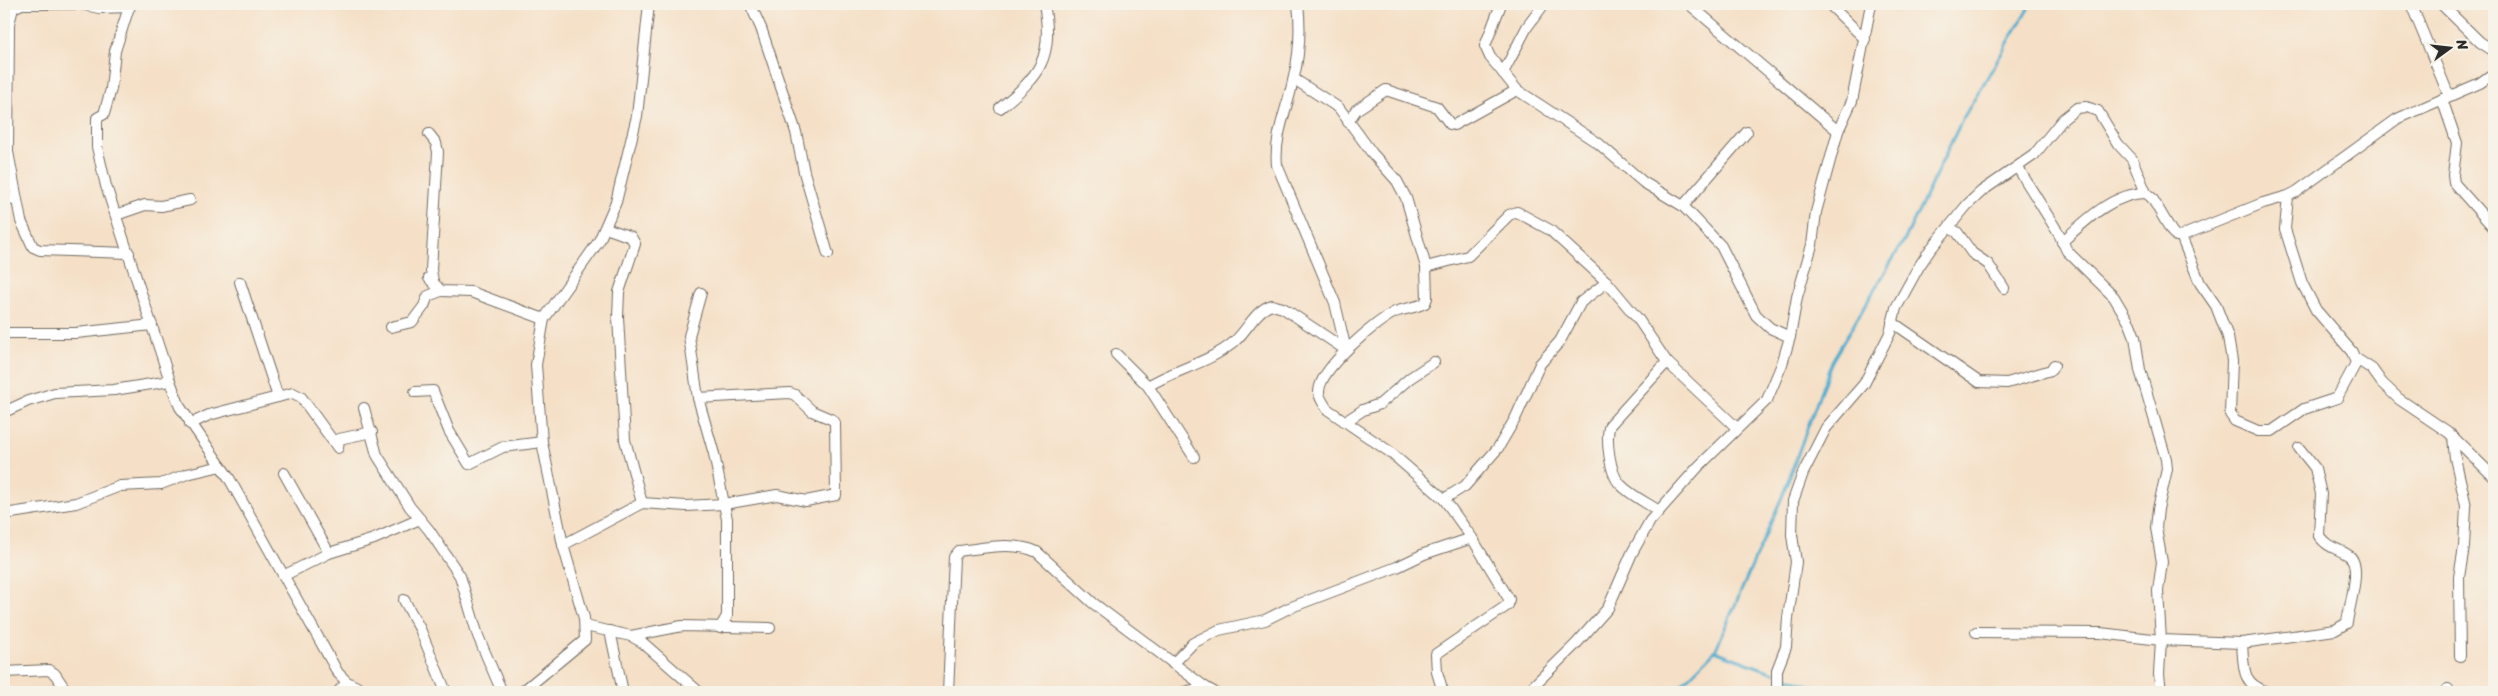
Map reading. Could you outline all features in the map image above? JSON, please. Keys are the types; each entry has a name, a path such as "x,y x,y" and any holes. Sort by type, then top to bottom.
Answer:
{"street":[{"path":"129,253 40,250 33,247 21,221 16,201 8,138 6,24 13,8 22,4 80,4 99,8 130,5 115,51 111,89 104,114 97,118 95,132 100,163 116,215 129,253 170,381 180,407 221,466 285,575 338,672 347,682 366,692"},
{"path":"522,692 536,687 585,640 585,626 563,545 542,442 536,365 544,319 606,228 616,202 638,116 649,4"},
{"path":"750,4 761,28 796,132 804,172 828,254"},
{"path":"1000,108 1024,88 1042,65 1048,23 1044,4"},
{"path":"1298,4 1300,22 1294,79 1281,127 1276,153 1277,165 1334,303 1346,350"},
{"path":"1501,4 1485,46 1490,58 1517,90 1598,143 1643,182 1683,206 1721,246 1756,315 1770,328 1790,337"},
{"path":"1503,73 1527,27 1544,4"},
{"path":"1689,4 1838,131"},
{"path":"1829,4 1865,39"},
{"path":"1527,692 1576,644 1608,608 1640,538 1659,511 1767,400 1782,364 1790,337 1797,297 1812,245 1816,212 1838,131 1852,101 1871,4"},
{"path":"2411,4 2446,98 2456,143 2454,183 2494,228"},
{"path":"2441,4 2480,42 2494,51"},
{"path":"1777,692 1777,670 1786,647 1796,562 1791,512 1797,487 1826,428 1864,384 1887,340 1896,308 1930,250 1982,192 2018,168 2044,146 2063,119 2077,108 2094,108 2098,111 2118,144 2132,159 2146,193 2152,198 2172,232 2176,236 2181,236 2263,203 2296,192 2397,119 2480,83 2494,73"},
{"path":"1294,79 1339,108 1348,122 1397,181 1406,198 1426,268 1427,298 1424,302 1396,312 1372,327 1346,350 1322,381 1319,391 1327,409 1390,452 1444,499 1472,538 1506,593 1508,605 1436,654 1437,672 1443,692"},
{"path":"1348,122 1356,110 1386,90 1436,107 1450,124 1454,125 1517,90"},
{"path":"1683,206 1747,132"},
{"path":"429,134 436,143 438,152 431,270 433,281 428,278 441,291"},
{"path":"2018,168 2073,259 2114,297 2130,324 2135,337 2140,370 2166,459 2167,469 2158,508 2156,528 2162,562 2158,591 2161,640 2159,667 2161,692"},
{"path":"2062,242 2093,216 2119,198 2134,193 2146,193"},
{"path":"4,196 16,201"},
{"path":"2288,196 2285,230 2302,283 2316,310 2355,358 2372,369 2382,383 2399,399 2453,437 2494,477"},
{"path":"116,215 145,205 161,206 190,200"},
{"path":"1426,268 1468,256 1509,215 1517,212 1550,230 1607,282 1638,319 1667,362 1738,428"},
{"path":"606,228 631,237 636,244 619,292 618,317 625,440 642,503"},
{"path":"1949,228 1957,232 1972,253 1988,264 2004,288"},
{"path":"2181,236 2200,283 2216,306 2228,337 2232,361 2229,405 2230,414 2235,422 2267,433 2304,409 2333,401 2339,395 2355,367 2355,358"},
{"path":"240,282 278,397"},
{"path":"1444,499 1465,486 1498,448 1515,419 1540,364 1560,341 1581,302 1607,282"},
{"path":"391,327 412,322 424,306 428,296 441,291 471,292 544,319"},
{"path":"701,293 689,336 698,398 714,454 727,519 727,616 720,628"},
{"path":"1148,386 1167,375 1218,353 1234,342 1261,311 1272,305 1283,308 1346,350"},
{"path":"1892,322 1979,382 2007,383 2051,370 2054,365"},
{"path":"4,333 76,333 152,325"},
{"path":"1116,354 1148,386 1194,457"},
{"path":"1345,422 1363,410 1380,404 1410,378 1434,362"},
{"path":"1659,511 1620,484 1615,474 1607,433 1610,425 1667,362"},
{"path":"4,412 28,401 55,393 114,390 170,381"},
{"path":"415,392 434,391 449,431 470,464 503,447 542,442"},
{"path":"190,424 209,415 293,393 301,396 338,448 340,439 372,432"},
{"path":"563,545 642,503 686,506 724,504 777,495 806,502 836,495 835,423 830,418 812,411 796,395 790,393 698,398"},
{"path":"364,408 377,455 460,576 478,636 502,692"},
{"path":"2453,437 2455,458 2466,506 2464,547 2459,576 2460,656"},
{"path":"1976,632 2100,633 2161,640 2242,643 2335,630 2347,623 2356,578 2354,562 2350,556 2327,546 2319,536 2320,494 2315,468 2299,448"},
{"path":"11,513 76,503 120,486 161,484 187,474 221,466"},
{"path":"284,472 330,553"},
{"path":"285,575 330,553 374,539 420,519"},
{"path":"1173,664 1193,643 1219,630 1265,620 1289,608 1397,567 1424,554 1472,538"},
{"path":"948,692 954,557 959,551 1007,545 1037,552 1093,603 1210,690"},
{"path":"404,600 420,629 446,692"},
{"path":"585,626 631,636 642,642 699,692"},
{"path":"631,636 682,626 770,628"},
{"path":"610,631 623,692"},
{"path":"2242,643 2244,671 2251,685 2268,692"},
{"path":"4,672 49,670 55,674 67,692"},
{"path":"338,692 347,682"},
{"path":"1184,692 1210,690"}],"waterway":[{"path":"1674,692 1715,651 1782,497 1832,361 1906,237 1962,120 2031,4"},
{"path":"1715,651 1774,673"},
{"path":"1780,675 1829,692"}]}
